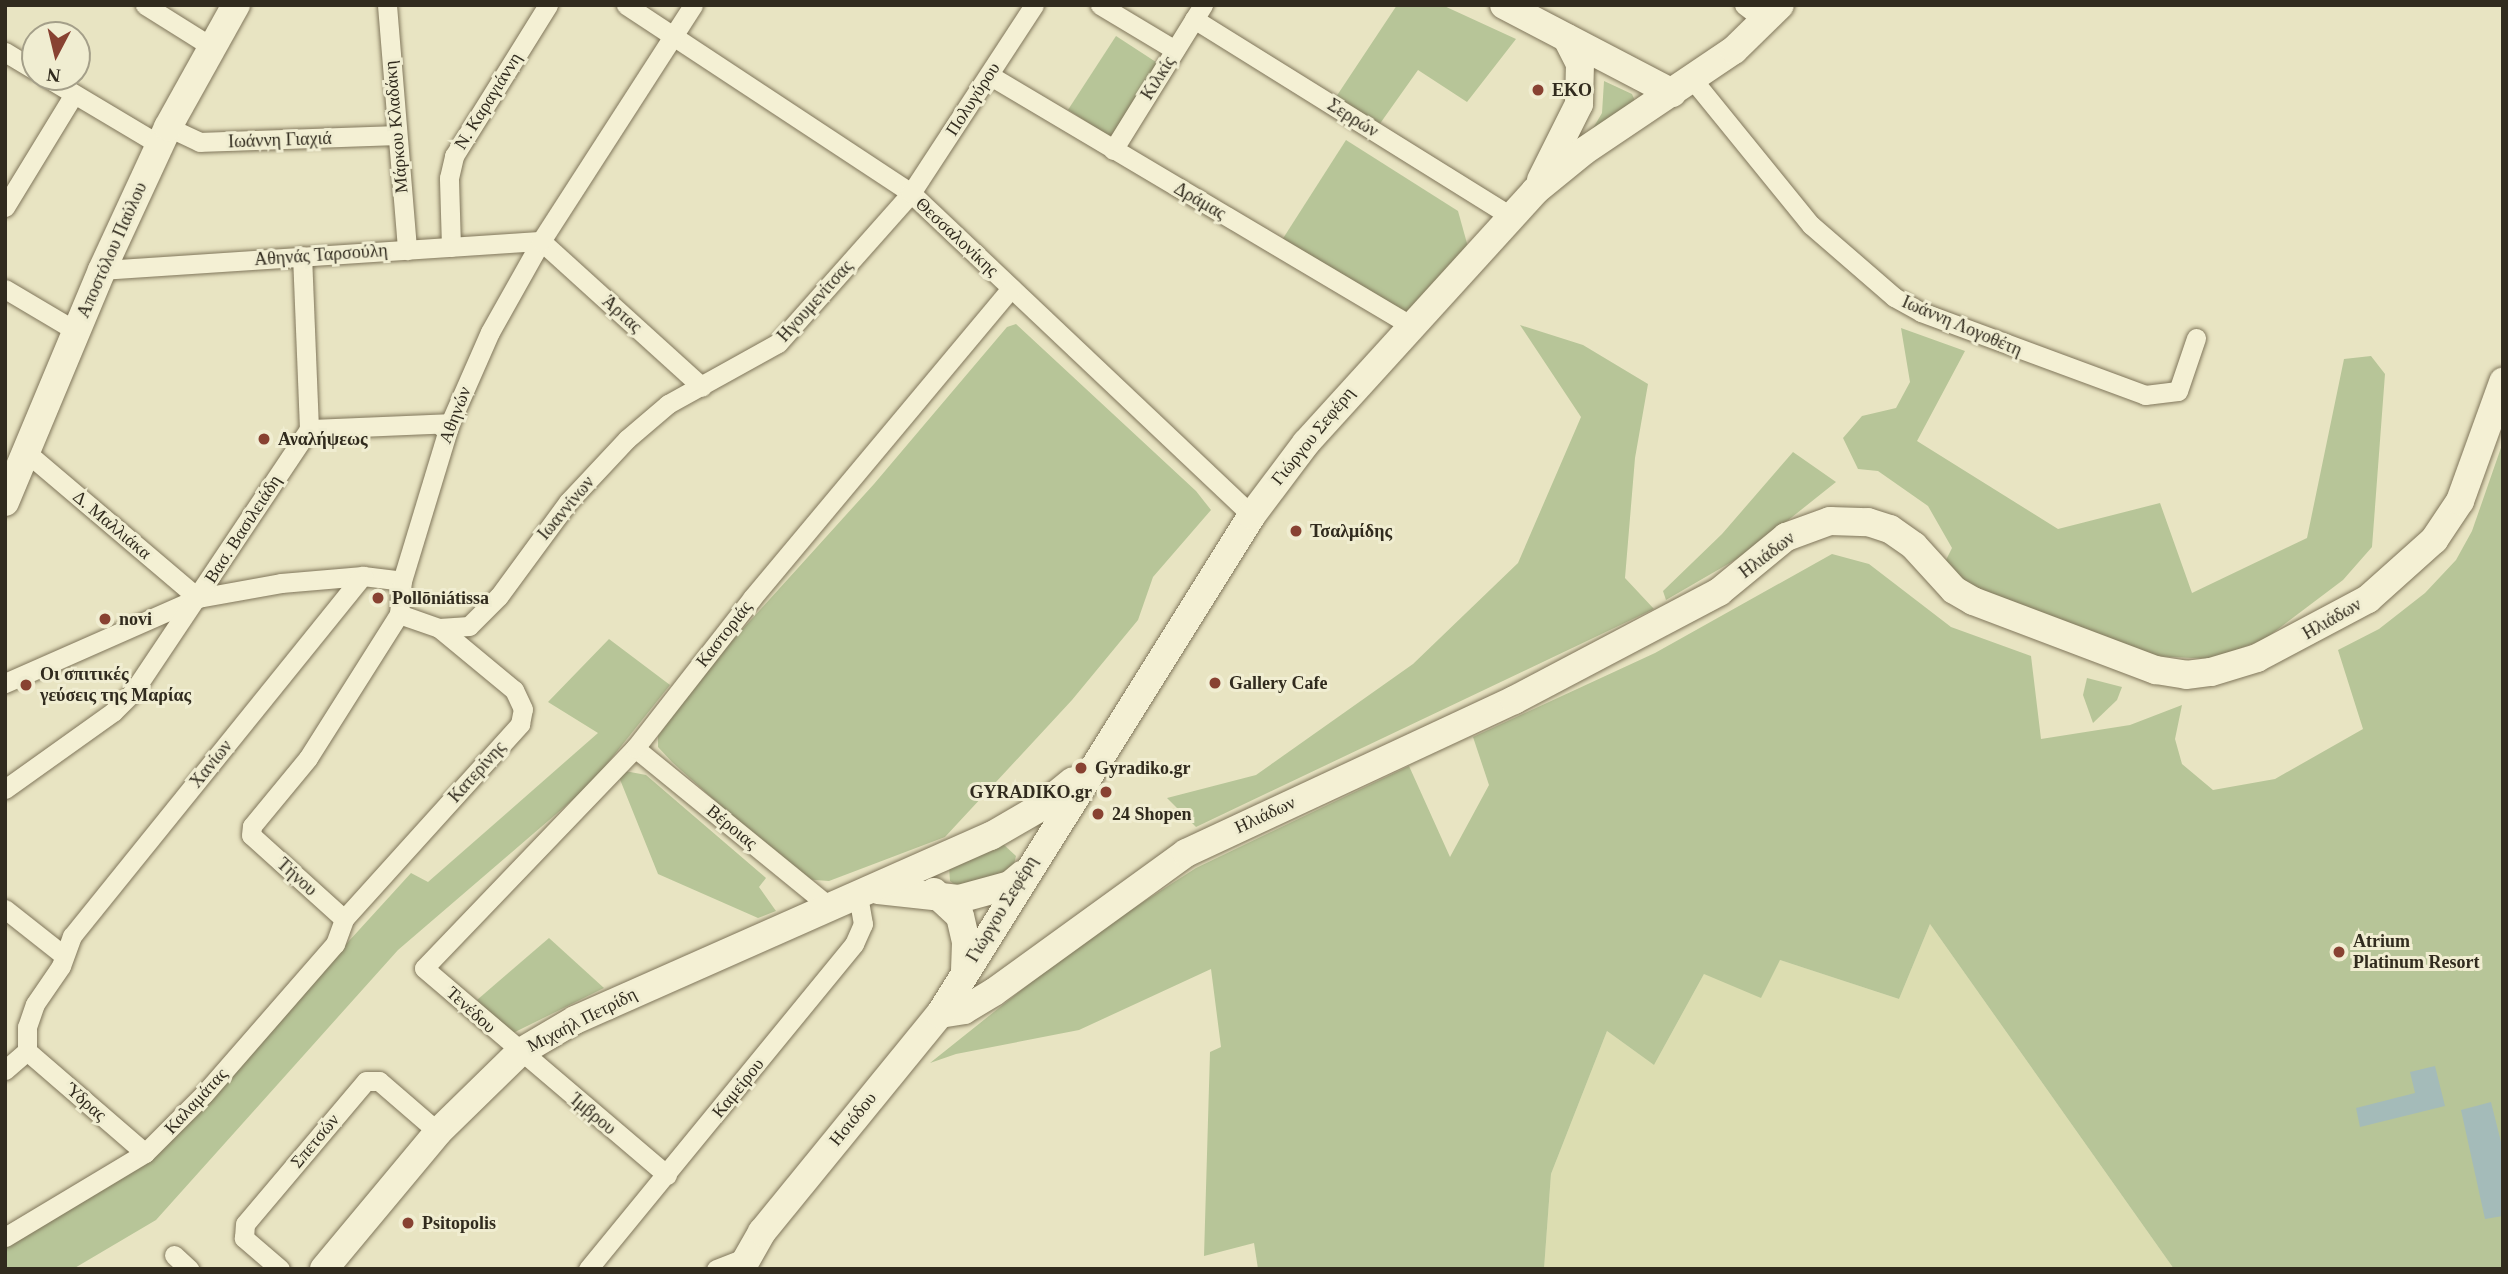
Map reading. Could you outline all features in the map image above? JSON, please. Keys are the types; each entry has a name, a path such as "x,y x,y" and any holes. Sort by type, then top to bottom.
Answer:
{"street":[{"path":"145,5 212,47"},
{"name":"Αποστόλου Παύλου","path":"5,502 102,270 164,136 236,5"},
{"name":"Μάρκου Κλαδάκη","path":"387,5 407,250"},
{"name":"Ν. Καραγιάννη","path":"451,247 449,178 454,156 548,5"},
{"name":"Θεσσαλονίκης","path":"626,5 911,194 1252,514"},
{"name":"Αθηνών","path":"251,835 252,826 308,758 399,614 402,581 450,424 489,332 541,241 692,5"},
{"name":"Πολυγύρου","path":"911,194 1034,5"},
{"path":"1100,5 1175,50"},
{"path":"1504,5 1567,38 1683,86"},
{"name":"Γιώργου Σεφέρη","path":"960,980 1096,758 1252,514 1357,382 1535,191 1584,151 1683,86 1763,11"},
{"name":"Κιλκίς","path":"1113,150 1198,12"},
{"name":"Σερρών","path":"1198,12 1511,216"},
{"path":"1535,191 1579,104 1580,64 1567,38"},
{"path":"5,52 21,62"},
{"name":"Δράμας","path":"989,75 1412,326"},
{"name":"Ιωάννη Λογοθέτη","path":"1683,86 1802,216 1894,297 1921,312 2145,395 2178,391 2196,338"},
{"name":"Ιωάννη Γιαχιά","path":"69,91 164,136 200,142 396,135"},
{"path":"5,207 74,94"},
{"name":"Ηγουμενίτσας","path":"702,387 778,342 911,194"},
{"name":"Αθηνάς Ταρσούλη","path":"102,270 541,241"},
{"name":"Άρτας","path":"541,241 702,387"},
{"path":"302,257 309,429 450,424"},
{"name":"Καστοριάς","path":"424,968 635,748 752,598 1011,288"},
{"path":"5,289 76,331"},
{"name":"Ηλιάδων","path":"940,1014 964,1010 994,992 1186,853 1514,700 1719,592 1786,537 1830,521 1868,522 1890,528 1914,546 1954,590 1973,601 2156,670 2186,675 2211,672 2279,649 2368,599 2434,540 2460,501 2503,382"},
{"name":"Ιωαννίνων","path":"439,628 469,626 480,618 568,502 627,439 668,404 702,387"},
{"name":"Βασ. Βασιλειάδη","path":"5,789 126,698 198,598 309,429"},
{"name":"Δ. Μαλλιάκα","path":"26,452 198,598"},
{"path":"5,683 198,598 281,583 363,576 402,581"},
{"name":"Χανίων","path":"62,954 363,576"},
{"path":"399,614 439,628"},
{"name":"Κατερίνης","path":"344,919 523,717 521,701 514,690 439,628"},
{"name":"Βέροιας","path":"635,748 829,906"},
{"name":"Μιχαήλ Πετρίδη","path":"324,1269 438,1132 519,1052 575,1020 991,836 1041,807 1096,758"},
{"name":"Τήνου","path":"251,835 344,919"},
{"path":"866,893 967,898 1019,882 1025,867 1020,850 1007,839 991,836"},
{"path":"940,858 929,881 955,909 965,930 960,980 974,998 994,992"},
{"name":"Καμείρου","path":"588,1269 854,944 863,923 866,893"},
{"path":"5,909 62,954 61,966 35,1004 27,1027 27,1051 5,1070"},
{"name":"Καλαμάτας","path":"5,1237 145,1153 204,1094 335,944 344,919"},
{"name":"Τενέδου","path":"424,968 519,1052"},
{"name":"Ησιόδου","path":"744,1263 762,1232 940,1014 960,980"},
{"name":"Ύδρας","path":"27,1051 145,1153"},
{"name":"Ίμβρου","path":"519,1052 667,1175"},
{"name":"Σπετσών","path":"280,1269 244,1238 245,1224 366,1081 379,1081 438,1132"},
{"path":"174,1255 189,1269"},
{"path":"716,1269 744,1263"}],"green space":[{"path":"1397,5 1442,5 1516,39 1467,102 1418,70 1379,125 1336,97"},
{"path":"1116,36 1161,65 1113,139 1068,110"},
{"path":"1604,81 1632,94 1635,101 1582,147 1602,113"},
{"path":"1346,140 1458,211 1468,247 1408,315 1282,240"},
{"path":"1016,324 1196,491 1211,510 1153,577 1138,620 1072,700 945,837 829,881 802,879 672,762 658,747 658,736 711,664 874,484 1007,327"},
{"path":"1520,325 1583,345 1648,384 1635,458 1625,578 1654,609 1196,827 1167,798 1256,775 1413,664 1518,563 1581,417"},
{"path":"1901,328 1965,351 1917,441 2058,529 2160,503 2192,593 2307,538 2344,359 2371,356 2385,374 2372,547 2343,580 2265,639 2213,659 2151,656 1980,599 1944,564 1952,548 1928,506 1878,471 1858,469 1843,438 1862,416 1896,408 1910,382"},
{"path":"2503,442 2503,1269 2174,1269 1930,924 1899,999 1780,960 1761,998 1704,974 1654,1065 1607,1031 1551,1174 1544,1269 1258,1269 1254,1243 1204,1256 1210,1052 1221,1047 1211,969 1079,1030 956,1054 930,1063 1084,940 1196,868 1409,766 1450,857 1489,785 1473,737 1655,653 1832,554 1869,564 1951,627 2031,656 2041,739 2130,725 2182,705 2175,739 2182,764 2213,790 2275,779 2363,729 2338,650 2379,629 2425,593 2456,560 2472,531"},
{"path":"1793,452 1836,482 1747,553 1666,600 1663,591 1722,534"},
{"path":"609,639 670,685 591,784 398,950 156,1220 73,1269 5,1269 5,1244 151,1158 411,873 428,882 598,733 548,702"},
{"path":"2087,678 2122,687 2117,700 2093,723 2083,695"},
{"path":"625,771 646,775 766,878 759,887 776,911 758,918 658,874 619,777"},
{"path":"1003,844 1016,856 1012,873 957,886 950,881 949,867"},
{"path":"1930,924 2174,1269 1544,1269 1551,1174 1607,1031 1654,1065 1704,974 1780,960 1899,999"},
{"path":"549,938 604,988 511,1034 477,1000"}],"water":[{"path":"2435,1066 2445,1106 2360,1127 2356,1108 2415,1093 2410,1072"},
{"path":"2491,1102 2503,1150 2503,1216 2485,1219 2461,1110"}],"place":[{"name":"EKO","path":"1538,90"},
{"name":"Αναλήψεως","path":"264,439"},
{"name":"Τσαλμίδης","path":"1296,531"},
{"name":"Pollōniátissa","path":"378,598"},
{"name":"novi","path":"105,619"},
{"name":"Gallery Cafe","path":"1215,683"},
{"name":"Οι σπιτικές γεύσεις της Μαρίας","path":"26,685"},
{"name":"Gyradiko.gr","path":"1081,768"},
{"name":"GYRADIKO.gr","path":"1106,792"},
{"name":"24 Shopen","path":"1098,814"},
{"name":"Atrium Platinum Resort","path":"2339,952"},
{"name":"Psitopolis","path":"408,1223"}]}
